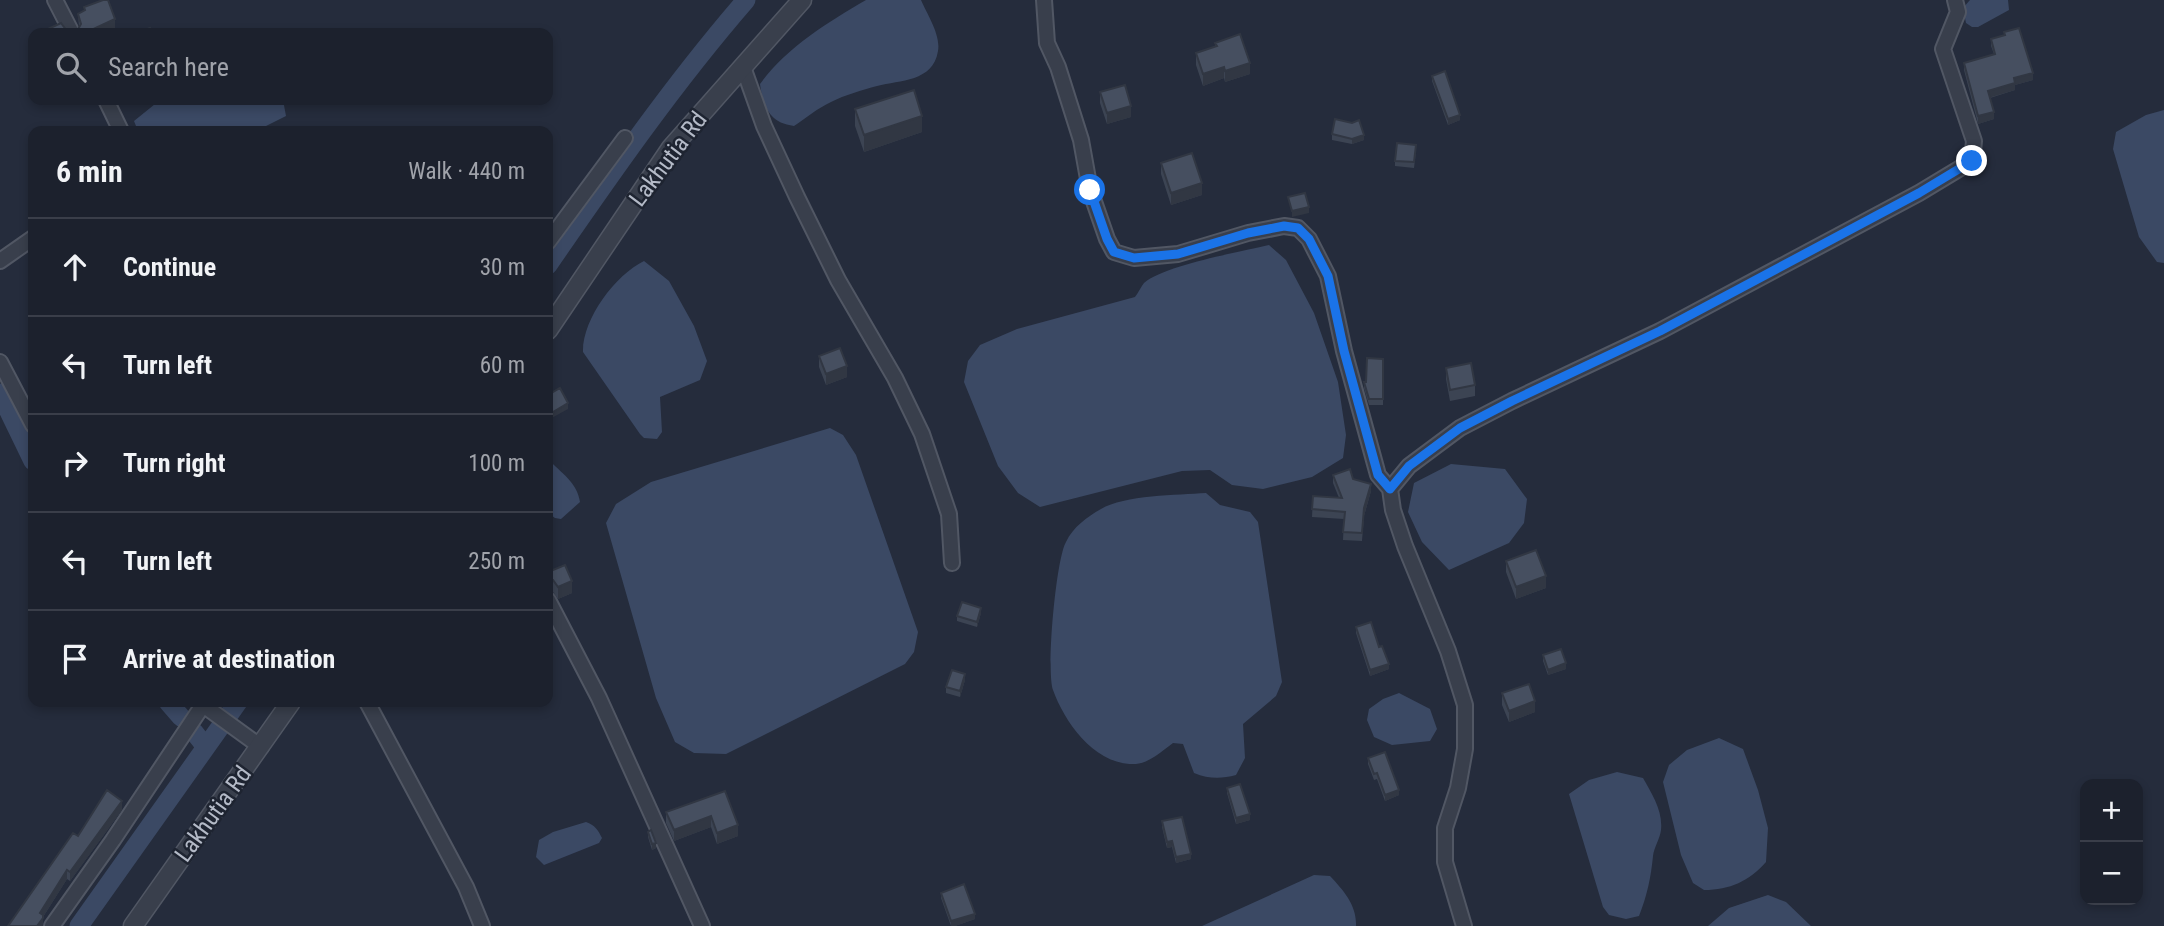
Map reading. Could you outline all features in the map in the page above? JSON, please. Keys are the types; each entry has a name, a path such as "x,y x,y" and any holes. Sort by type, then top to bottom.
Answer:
{"street":[{"path":"55,0 69,28"},
{"name":"Lakhutia Rd","path":"553,323 671,148 803,0"},
{"path":"1044,0 1047,43 1058,66 1081,140 1090,190 1114,252 1134,258 1178,254 1284,226 1298,228 1309,239 1328,276 1344,351 1378,475 1390,489 1393,510 1405,546 1448,652 1465,705 1465,749 1458,788 1445,828 1445,862 1464,926"},
{"path":"1390,489 1409,466 1460,428 1660,331 1919,193 1972,161 1974,141 1943,49 1958,12 1955,0"},
{"path":"743,67 764,126 797,197 838,280 895,378 922,435 950,514 952,563"},
{"path":"108,105 119,126"},
{"path":"553,235 625,138"},
{"path":"0,261 28,241"},
{"path":"0,362 28,415"},
{"path":"553,610 599,698 702,926"},
{"path":"52,926 113,840 199,707"},
{"path":"207,707 261,747"},
{"name":"Lakhutia Rd","path":"133,926 288,707"},
{"path":"370,707 466,887 482,926"}],"water":[{"path":"866,0 921,0 936,32 938,45 935,61 930,69 914,78 836,99 794,126 773,117 765,106 760,84 770,71 795,47"},
{"path":"1970,0 2008,0 2009,10 1978,27 1972,27 1966,23 1963,8"},
{"path":"154,105 284,105 286,116 266,126 136,126 134,121"},
{"path":"2164,110 2164,263 2157,262 2139,237 2113,149 2116,132 2146,115"},
{"path":"1269,245 1286,260 1314,313 1338,382 1346,435 1343,458 1312,477 1263,489 1232,485 1210,470 1182,471 1040,507 1018,493 998,466 964,382 968,361 980,345 1017,329 1135,297 1144,283 1168,270"},
{"path":"644,261 669,281 694,326 707,361 700,380 660,397 662,432 657,439 644,438 640,434 583,352 588,326 602,300 622,277"},
{"path":"830,428 843,435 856,455 918,632 914,652 905,664 726,754 694,753 675,742 656,698 606,523 616,504 651,482"},
{"path":"553,464 572,483 580,502 561,519 555,518"},
{"path":"1451,464 1505,469 1527,499 1524,523 1509,543 1449,570 1422,542 1408,512 1414,483"},
{"path":"1206,493 1220,505 1250,512 1258,522 1282,682 1276,696 1243,724 1245,758 1236,775 1220,778 1194,773 1183,744 1173,743 1155,756 1136,764 1107,758 1084,740 1065,716 1051,679 1051,639 1059,570 1062,552 1072,532 1091,515 1111,504 1152,496"},
{"path":"1399,693 1430,709 1437,729 1430,741 1392,745 1374,737 1367,720 1369,709 1383,699"},
{"path":"1719,738 1743,749 1768,828 1766,862 1738,883 1704,890 1693,883 1681,855 1663,782 1669,765 1687,750"},
{"path":"1617,772 1643,778 1656,803 1661,823 1642,909 1639,916 1626,919 1609,915 1603,907 1569,794 1589,780"},
{"path":"586,822 594,826 599,833 602,838 599,843 544,865 536,857 539,840 553,832"},
{"path":"1314,875 1330,876 1340,887 1352,905 1356,926 1202,926"},
{"path":"1768,895 1786,902 1811,926 1708,926 1729,908"}],"building":[{"path":"108,0 115,19 96,28 79,28 81,24 78,14 85,10 84,7"},
{"path":"61,23 65,28 50,28"},
{"path":"2019,28 2033,73 2014,78 2015,83 1988,91 1994,112 1978,116 1964,63 1995,54 1991,39"},
{"path":"1240,34 1250,63 1203,74 1196,53"},
{"path":"1445,71 1460,115 1448,119 1432,76"},
{"path":"1125,85 1131,106 1107,113 1100,92"},
{"path":"914,90 922,116 864,135 855,109"},
{"path":"1335,119 1352,123 1359,120 1364,135 1352,139 1332,134"},
{"path":"1397,143 1416,145 1414,162 1395,161"},
{"path":"1192,153 1202,183 1171,193 1161,163"},
{"path":"1305,193 1309,207 1292,211 1288,197"},
{"path":"840,348 847,366 826,374 819,356"},
{"path":"1367,358 1383,359 1383,399 1369,399 1364,382"},
{"path":"1471,363 1475,385 1450,390 1446,368"},
{"path":"560,388 568,403 553,412 553,392"},
{"path":"1350,469 1353,479 1371,484 1364,508 1362,533 1343,532 1345,512 1312,509 1313,496 1342,498 1333,475"},
{"path":"1536,550 1546,576 1516,587 1506,561"},
{"path":"565,565 572,581 558,587 553,580 553,570"},
{"path":"962,602 981,608 977,622 957,616"},
{"path":"1371,622 1379,647 1382,646 1389,664 1370,670 1356,627"},
{"path":"1561,649 1566,663 1548,670 1543,655"},
{"path":"952,670 965,674 960,691 946,687"},
{"path":"1529,684 1535,701 1509,711 1502,693"},
{"path":"1385,752 1399,790 1385,795 1368,758"},
{"path":"1240,784 1250,814 1236,818 1227,788"},
{"path":"107,790 122,801 70,872 67,870 40,913 43,918 37,926 8,926 73,833 78,836"},
{"path":"725,791 738,825 717,833 711,816 674,830 666,812"},
{"path":"1182,817 1191,854 1176,857 1172,841 1167,842 1162,821"},
{"path":"651,830 656,843 652,844 648,832"},
{"path":"964,884 975,914 951,921 941,893"}],"waterway":[{"path":"553,258 668,97 746,0"},
{"path":"0,393 28,451"},
{"path":"172,707 181,717"},
{"path":"79,926 234,707"},
{"path":"194,732 205,746"}],"route":[{"path":"1090,190 1114,252 1134,258 1178,254 1248,233 1284,226 1298,228 1309,239 1328,276 1344,351 1378,475 1390,489 1409,466 1460,428 1660,331 1919,193 1972,161"}]}
